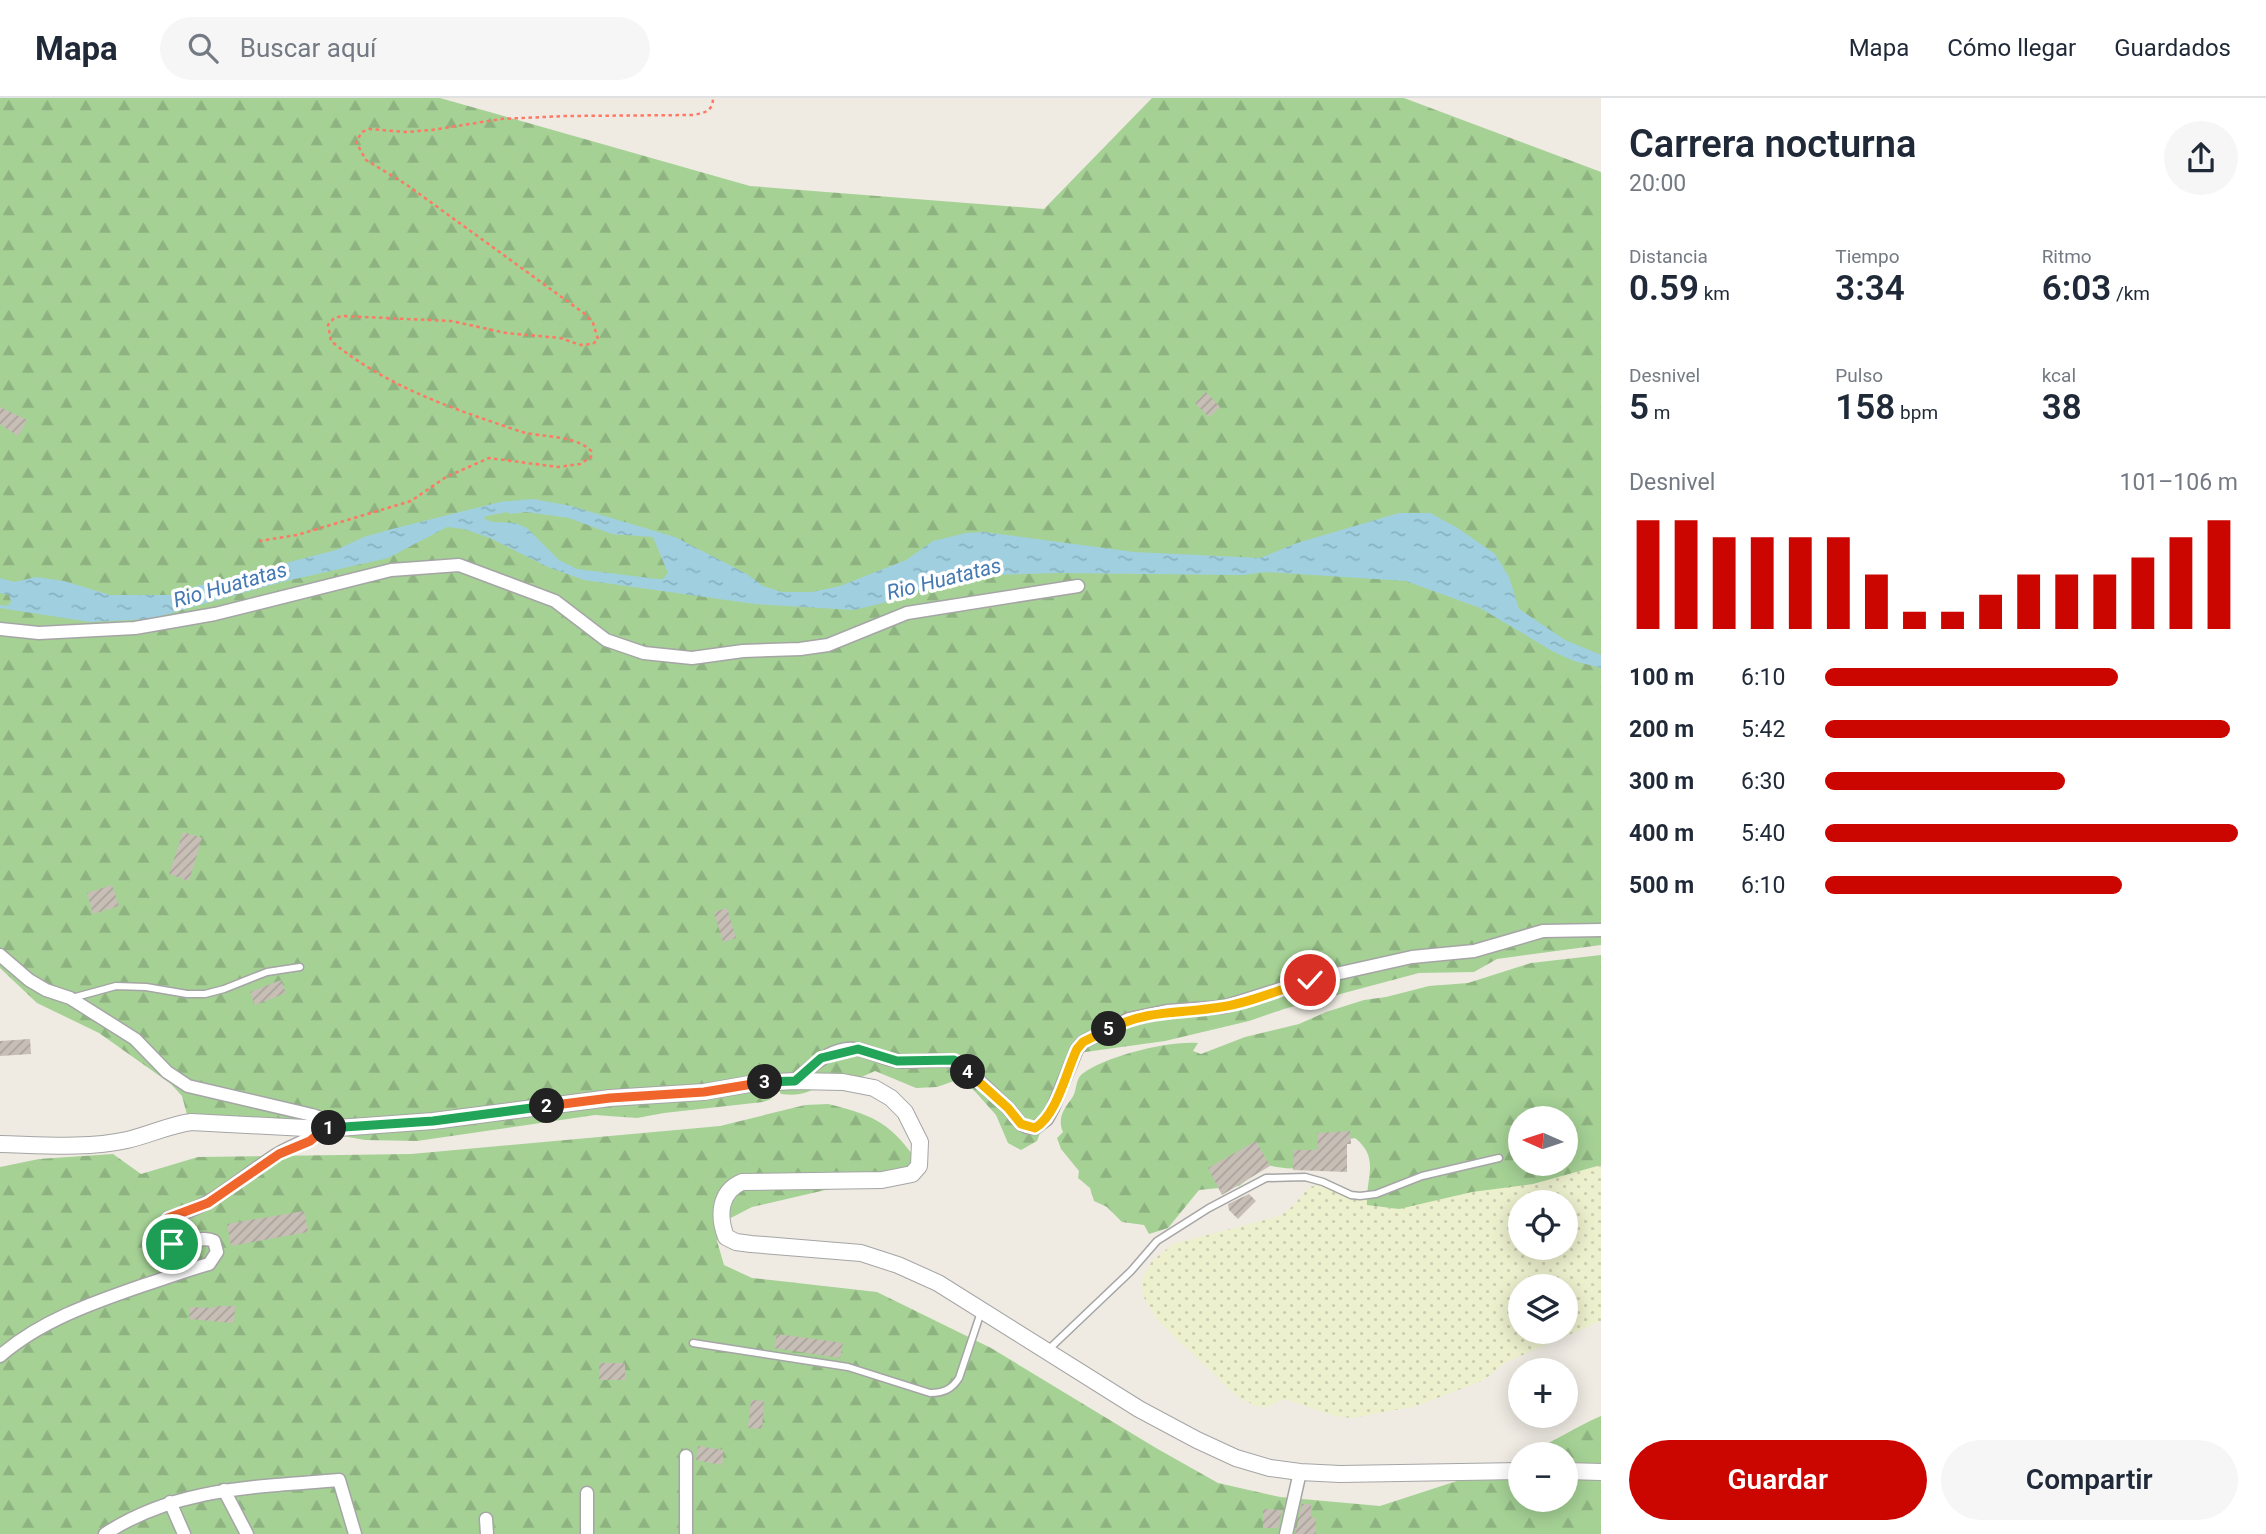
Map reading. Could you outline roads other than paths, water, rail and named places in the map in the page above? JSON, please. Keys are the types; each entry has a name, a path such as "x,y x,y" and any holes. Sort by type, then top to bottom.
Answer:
{"street":[{"path":"0,629 39,632 135,628 215,614 391,570 459,565 555,601 606,640 645,653 692,658 743,651 828,645 907,613 1078,586"},
{"path":"795,1081 821,1058 844,1050 858,1049 897,1061 954,1060 1008,1108 1021,1124 1035,1128 1047,1119 1077,1049 1083,1042 1129,1019 1167,1011 1223,1007 1310,980 1412,957 1474,951 1543,931 1601,930"},
{"path":"0,955 29,980 46,990 70,998 135,1038 167,1072 188,1086 312,1115 347,1127"},
{"path":"0,1144 102,1143 127,1140 176,1124 191,1122 324,1129 433,1121 589,1101 704,1092 755,1083 843,1082 874,1088 891,1098 905,1112 916,1129 921,1156 919,1166 912,1174 882,1180 742,1182 732,1186 726,1193 721,1223 726,1237 736,1242 751,1244 862,1253 898,1265 938,1283 1100,1386 1197,1440 1236,1458 1270,1468 1300,1472 1508,1471"},
{"path":"0,1356 13,1344 46,1324 91,1304 209,1264 217,1252 214,1241 201,1238 177,1245 169,1243 162,1229 168,1218 208,1203 279,1154 310,1141 324,1129"},
{"path":"685,1456 686,1534"},
{"path":"1578,1471 1601,1472"},
{"path":"1286,1534 1300,1472"},
{"path":"105,1534 130,1517 170,1502 224,1490 339,1480 355,1534"},
{"path":"224,1490 247,1534"},
{"path":"587,1493 587,1534"},
{"path":"170,1502 184,1534"},
{"path":"486,1519 486,1534"}],"lane":[{"path":"70,998 116,986 205,994 267,972 300,967"},
{"path":"1048,1351 1131,1271 1157,1241 1209,1208 1266,1178 1305,1177 1360,1196 1376,1194 1422,1176 1499,1158"},
{"path":"693,1343 848,1367 930,1393 941,1393 953,1386 959,1378 982,1311"}],"water":[{"name":"Rio Huatatas","path":"533,499 571,506 675,537 747,574 763,586 782,592 812,592 840,586 906,560 933,541 966,533 984,532 1134,552 1260,558 1297,543 1399,513 1430,513 1495,554 1509,577 1519,609 1565,640 1601,655 1601,668 1554,652 1480,608 1406,581 1265,572 1243,575 1058,573 957,576 891,601 854,610 755,604 584,580 548,567 490,538 464,529 447,527 388,558 282,582 150,619 90,622 0,608 0,605 8,606 11,601 9,595 0,593 0,578 14,582 36,577 64,581 110,595 172,595 336,550 364,537 392,529 500,502","holes":["508,512 526,512 569,518 612,534 653,537 668,573 663,579 657,579 577,569 559,560 527,528 515,523 484,519 486,516"]}]}
